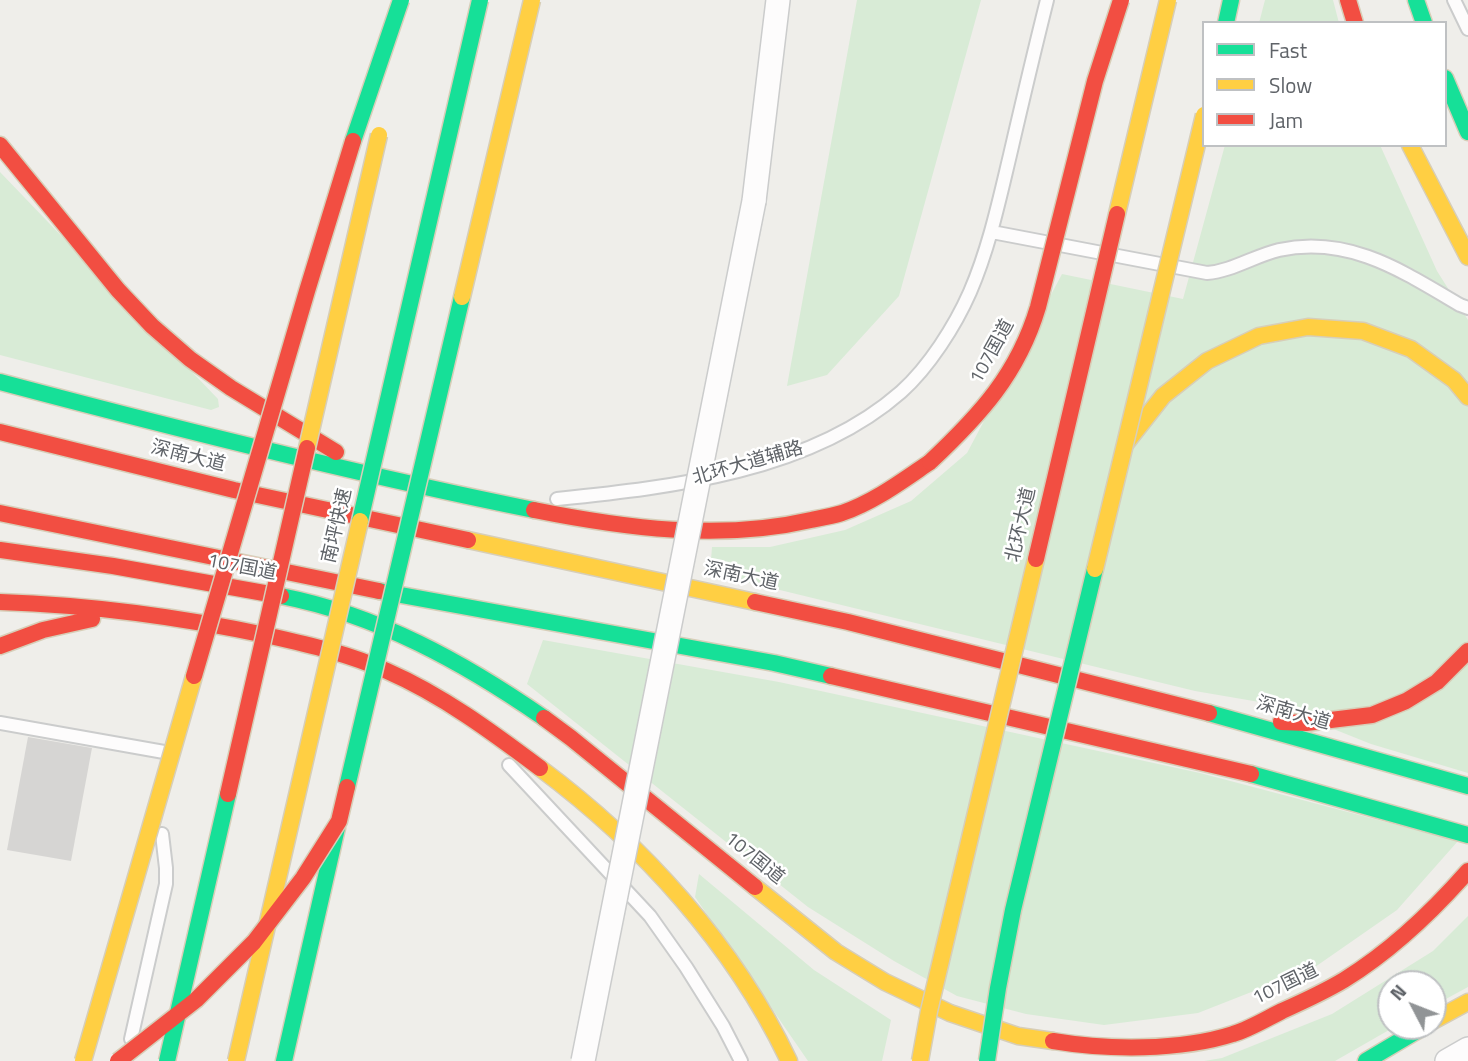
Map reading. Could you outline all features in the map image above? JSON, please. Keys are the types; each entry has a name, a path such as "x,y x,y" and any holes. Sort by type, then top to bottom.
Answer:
{"main road":[{"path":"83,1061 320,245 401,0"},
{"path":"394,68 410,0"},
{"name":"南坪快速","path":"236,1061 480,0"},
{"path":"284,1061 532,0"},
{"name":"107国道","path":"0,382 146,421 450,493 554,514 645,527 701,531 789,525 842,513 886,492 930,462 992,399 1012,369 1029,337 1042,294 1095,82 1121,0"},
{"name":"北环大道","path":"920,1061 929,1011 1168,0"},
{"path":"1226,21 1231,0"},
{"path":"1348,0 1354,21"},
{"path":"1416,2 1423,21"},
{"path":"1447,83 1468,132"},
{"path":"167,1061 382,122"},
{"path":"987,1061 1013,911 1202,123"},
{"path":"0,145 152,327 190,359 241,394 338,453 391,479"},
{"path":"1411,147 1468,257"},
{"path":"1126,443 1163,396 1207,361 1259,336 1308,327 1363,331 1411,349 1454,380 1468,397"},
{"name":"深南大道","path":"0,432 233,489 848,622 1241,721 1468,786"},
{"path":"0,513 405,596 774,663 1238,770 1468,835"},
{"name":"107国道","path":"0,550 126,567 300,600 351,614 407,637 452,659 534,710 836,952 885,982 950,1013 1018,1036 1070,1044 1133,1047 1183,1045 1234,1034 1343,981 1376,958 1439,904 1468,871"},
{"path":"300,600 405,596"},
{"path":"0,602 89,607 196,621 253,632 354,657 392,673 447,703 552,775 644,858 692,912 728,959 760,1004 789,1061"},
{"path":"0,646 43,630 81,621 143,614"},
{"path":"1241,721 1306,723 1372,715 1406,701 1437,682 1468,651"},
{"path":"118,1061 196,1000 254,943 303,878 339,821"},
{"path":"1447,1013 1468,1002"},
{"path":"1366,1061 1401,1040"}],"street":[{"path":"583,1061 754,201 778,0"},
{"path":"1447,1061 1468,1049"}],"lane":[{"name":"北环大道辅路","path":"450,493 551,500 610,494 709,477 762,464 808,448 857,424 902,391 940,348 970,293 992,232 1047,0"},
{"path":"1454,0 1468,29"},
{"path":"992,232 1207,273 1220,272 1268,253 1298,246 1335,247 1372,257 1396,268 1468,308"},
{"path":"126,1061 166,884 166,859 158,794 164,752 196,621"},
{"path":"447,703 500,755 650,916 716,1014 741,1061"},
{"path":"0,723 164,752"}],"green space":[{"path":"857,0 981,0 899,296 827,375 787,386"},
{"path":"1265,0 1333,0 1338,21 1260,21"},
{"path":"1224,147 1381,147 1437,271 1468,320 1468,773 1371,744 1271,704 1195,691 710,573 712,547 770,547 845,530 911,501 967,453 1062,274 1183,299"},
{"path":"0,172 218,399 219,407 211,410 0,355"},
{"path":"543,640 779,682 1200,773 1458,841 1397,910 1315,967 1198,1013 1104,1025 1026,1014 957,996 894,961 808,907 527,684"},
{"path":"699,874 814,970 891,1020 882,1061 808,1061 695,897"},
{"path":"1468,916 1468,987 1447,998 1447,970 1403,970 1433,951"},
{"path":"1377,986 1377,1037 1335,1061 1204,1061 1222,1058 1332,1014"}],"building":[{"path":"28,737 92,748 71,861 7,850"}],"traffic: fast":[{"path":"353,141 401,0"},
{"path":"360,521 480,0"},
{"path":"1226,21 1231,0"},
{"path":"1416,0 1423,21"},
{"path":"1447,83 1468,132"},
{"path":"347,787 462,297"},
{"path":"0,382 266,450 534,510"},
{"path":"987,1061 1013,910 1095,569"},
{"path":"379,591 774,663 831,676"},
{"path":"281,596 352,615 418,643 482,678 544,718"},
{"path":"1209,713 1468,786"},
{"path":"1251,774 1468,835"},
{"path":"167,1061 228,794"},
{"path":"284,1061 337,828"},
{"path":"1366,1061 1401,1040"}],"traffic: slow":[{"path":"462,297 532,0"},
{"path":"1117,214 1168,0"},
{"path":"1095,569 1202,123"},
{"path":"307,448 379,135"},
{"path":"1411,147 1468,257"},
{"path":"1126,443 1163,396 1207,361 1259,336 1308,327 1363,331 1411,349 1454,380 1468,397"},
{"path":"236,1061 360,521"},
{"path":"468,540 755,602"},
{"path":"920,1061 929,1011 1036,559"},
{"path":"83,1061 194,676"},
{"path":"540,768 614,830 682,900 713,937 741,977 767,1018 789,1061"},
{"path":"755,887 836,952 885,982 950,1013 1018,1036 1053,1041"},
{"path":"1447,1013 1468,1002"}],"traffic: jam":[{"path":"930,462 995,392 1020,353 1030,331 1095,81 1121,0"},
{"path":"1348,0 1354,21"},
{"path":"194,676 353,141"},
{"path":"0,145 118,290 152,326 190,359 231,388 336,452"},
{"path":"1036,559 1117,214"},
{"path":"0,432 234,490 468,540"},
{"path":"228,794 307,448"},
{"path":"534,510 602,522 672,530 742,530 777,526 830,516 854,508 888,490 930,462"},
{"path":"0,513 379,591"},
{"path":"0,550 113,566 281,596"},
{"path":"0,602 102,609 203,623 270,636 344,655 387,671 427,691 540,768"},
{"path":"755,602 848,622 1209,713"},
{"path":"0,646 43,630 92,619"},
{"path":"1281,722 1306,723 1372,715 1406,701 1437,682 1468,651"},
{"path":"831,676 1251,774"},
{"path":"544,718 755,887"},
{"path":"118,1061 196,1000 254,942 303,878 339,821 347,787"},
{"path":"1053,1041 1096,1046 1167,1046 1212,1040 1246,1029 1329,989 1361,969 1410,930 1468,871"}]}
